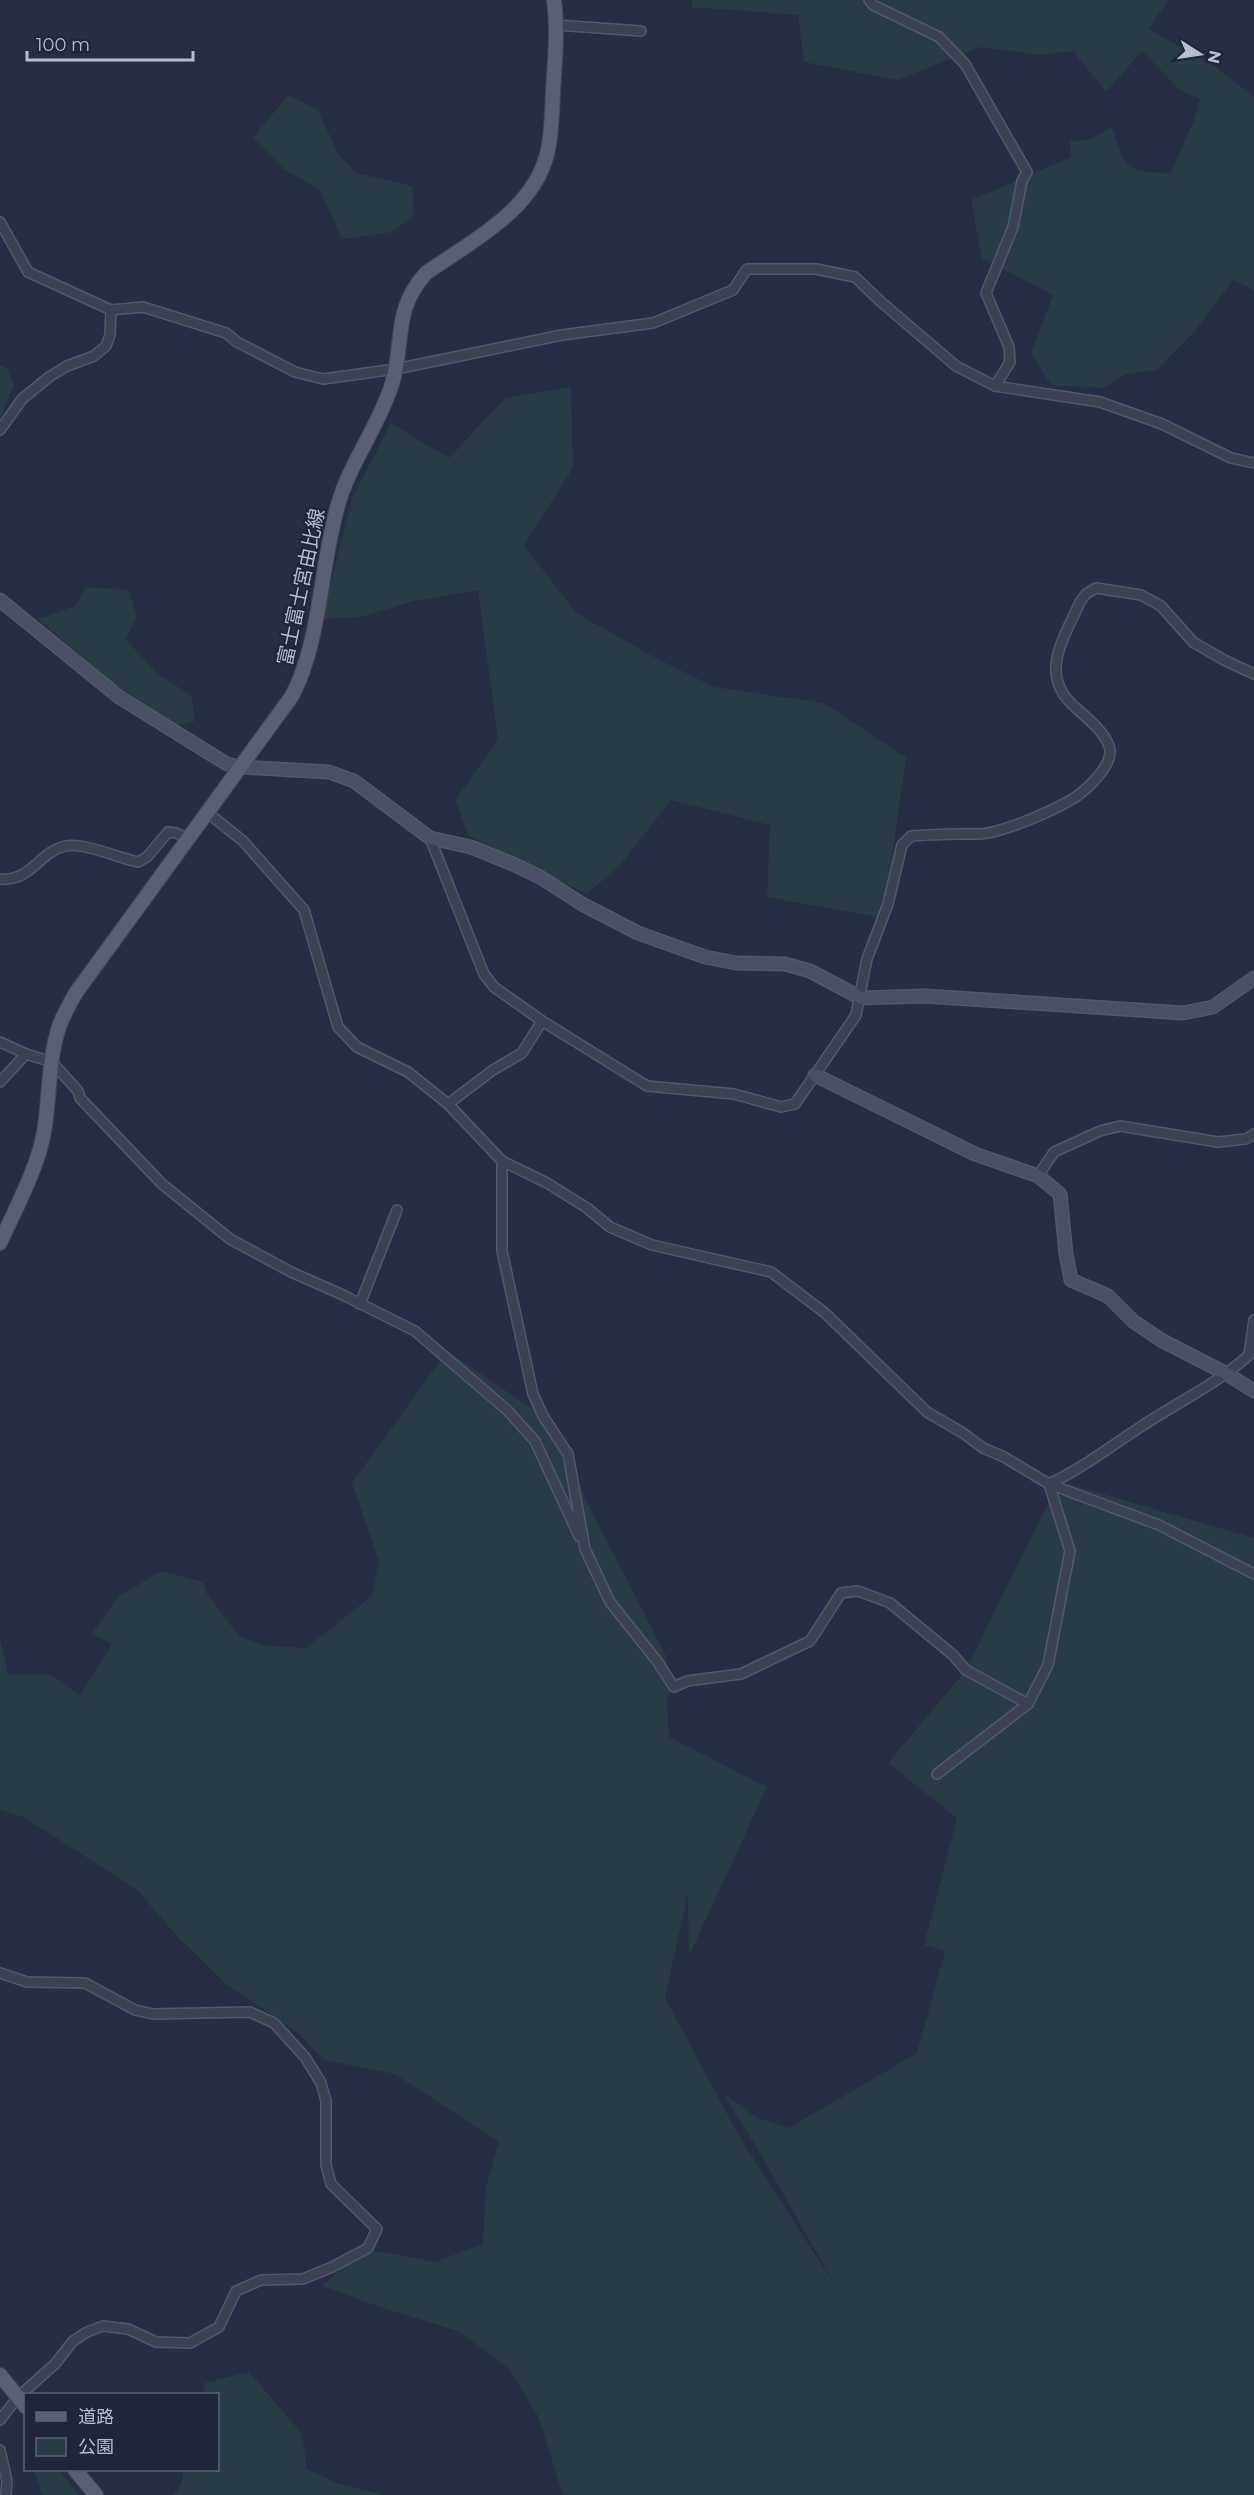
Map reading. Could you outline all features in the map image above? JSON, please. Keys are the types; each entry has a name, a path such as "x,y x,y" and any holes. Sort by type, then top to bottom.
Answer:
{"main road":[{"name":"富士富士宮由比線","path":"0,1243 26,1185 44,1134 52,1062 59,1027 75,994 208,813 292,696 302,678 338,503 346,480 392,386 401,317 414,286 426,273 513,210 537,178 546,156 550,132 557,26 554,0"},
{"path":"0,2375 22,2402"},
{"path":"77,2471 96,2495"}],"street":[{"path":"869,0 873,5 939,37 965,64 1027,172 1022,181 1013,227 986,293 1009,347 1010,362 995,386"},
{"path":"557,26 641,31"},
{"path":"0,222 28,272 111,310 142,307 226,333 237,342 270,360 312,378 323,380 396,369 562,335 653,323 733,290 747,268 758,270 816,268 855,277 956,366 995,386 1100,402 1162,424 1203,442 1231,458 1254,463"},
{"path":"0,430 22,399 49,377 67,366 94,356 106,346 110,335 111,310"},
{"path":"430,838 484,974 494,987 542,1021 647,1086 734,1094 781,1107 795,1104 856,1015 867,959 888,904 902,845 911,836 991,833 1010,826 1069,801 1089,786 1110,759 1110,747 1102,733 1071,705 1058,685 1054,672 1055,660 1080,602 1086,594 1096,588 1141,595 1161,606 1193,642 1254,674"},
{"path":"0,600 119,697 227,764 240,767 329,772 354,781 430,838 471,847 516,865 540,877 582,904 638,933 715,959 736,963 785,964 810,970 861,998 925,996 1183,1013 1213,1007 1254,978"},
{"path":"208,813 243,841 304,910 338,1027 357,1047 408,1072 448,1104 502,1161 547,1183 587,1208 610,1227 652,1245 771,1272 825,1313 927,1412 963,1433 983,1448 1004,1457 1049,1484 1159,1525 1254,1574"},
{"path":"0,879 11,881 64,846 77,845 138,862 147,857 168,832 188,838"},
{"path":"448,1104 493,1070 522,1053 542,1021"},
{"path":"0,1042 26,1054 52,1062 78,1091 80,1098 162,1184 230,1239 291,1272 415,1331 507,1410 535,1441 553,1475 610,1602 674,1687 687,1681 741,1674 810,1641 841,1593 858,1591 890,1603 953,1655 966,1670 1028,1704"},
{"path":"0,1082 26,1054"},
{"path":"815,1075 975,1154 1038,1176 1060,1194 1071,1280 1108,1296 1133,1321 1161,1340 1227,1374 1254,1391"},
{"path":"1038,1176 1054,1152 1100,1131 1120,1126 1218,1142 1246,1138 1254,1134"},
{"path":"502,1161 502,1251 533,1394 543,1416 568,1454 585,1549"},
{"path":"360,1304 397,1210"},
{"path":"1049,1484 1075,1472 1143,1425 1227,1374 1249,1355 1254,1320"},
{"path":"938,1774 1028,1704 1047,1665 1070,1551 1049,1484"},
{"path":"0,1973 27,1982 85,1983 135,2010 153,2014 250,2012 274,2024 305,2057 321,2084 326,2101 326,2165 331,2184 377,2229 368,2248 332,2267 303,2279 261,2280 236,2291 219,2327 190,2343 156,2342 128,2329 103,2326 87,2331 73,2341 30,2393"},
{"path":"0,2420 22,2402"},
{"path":"0,2450 7,2481 6,2495"}],"green space":[{"path":"692,0 1168,0 1149,29 1214,66 1254,97 1254,290 1233,280 1196,330 1157,370 1126,374 1103,388 1051,385 1031,353 1053,295 982,258 971,200 1071,157 1070,141 1090,140 1112,127 1121,152 1130,166 1144,171 1171,173 1194,120 1200,99 1180,90 1142,51 1106,92 1073,51 1040,55 981,47 897,80 804,62 798,15 692,7"},
{"path":"288,95 317,109 339,155 357,173 412,186 414,215 392,232 342,239 320,190 285,170 253,138"},
{"path":"0,365 7,369 14,385 0,419"},
{"path":"571,387 573,468 524,545 576,613 652,656 714,687 824,703 906,758 883,918 767,897 770,825 671,800 621,864 587,894 468,835 455,800 498,740 478,590 414,601 360,617 322,619 352,498 391,423 449,458 505,398"},
{"path":"86,587 129,590 137,618 125,639 158,674 192,696 195,721 177,726 114,684 38,619 75,606"},
{"path":"447,1351 543,1416 667,1658 667,1675 674,1687 667,1698 669,1737 767,1787 689,1956 688,1892 665,1998 739,2136 836,2287 723,2093 757,2118 789,2128 917,2053 945,1951 924,1945 957,1818 888,1763 966,1670 1049,1501 1049,1484 1069,1484 1254,1538 1254,2495 563,2495 538,2416 509,2369 458,2331 322,2286 349,2261 379,2251 435,2262 483,2244 486,2186 499,2142 395,2074 324,2060 298,2033 225,1983 178,1937 137,1890 24,1817 0,1810 0,1639 8,1674 52,1675 80,1696 112,1644 92,1633 118,1597 161,1571 203,1582 207,1594 239,1636 264,1645 306,1648 372,1596 379,1562 352,1483"},
{"path":"249,2372 302,2434 307,2469 337,2483 385,2495 173,2495 181,2485 184,2471 219,2471 219,2393 202,2393 205,2383"},
{"path":"34,2471 60,2471 79,2495 42,2495"}]}
